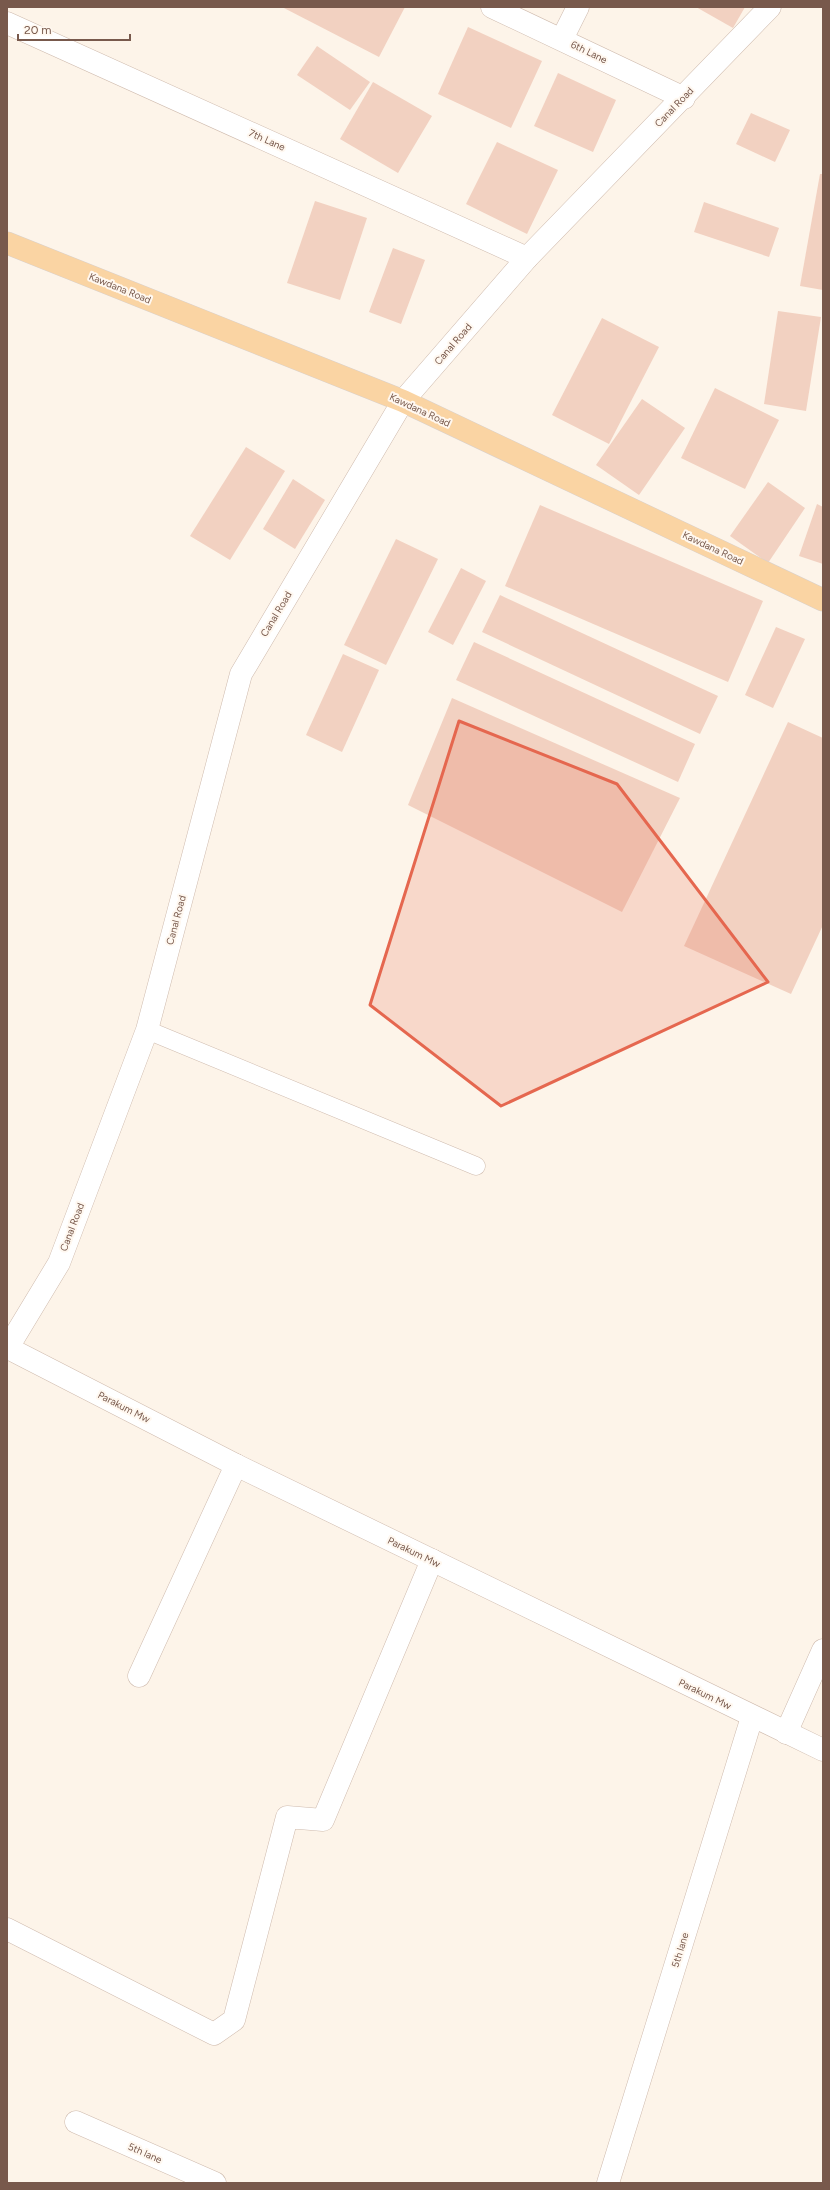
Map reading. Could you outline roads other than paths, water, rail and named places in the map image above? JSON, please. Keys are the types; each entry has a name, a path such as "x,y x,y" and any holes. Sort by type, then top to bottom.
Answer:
{"main road":[{"name":"Kawdana Road","path":"7,243 403,401 823,600"}],"street":[{"name":"6th Lane","path":"492,7 684,98"},
{"path":"562,39 578,7"},
{"name":"Canal Road","path":"7,1348 59,1263 147,1030 241,674 403,401 527,258 684,98 770,7"},
{"name":"7th Lane","path":"7,23 527,258"},
{"name":"Parakum Mw","path":"7,1348 236,1465 752,1717 823,1750"},
{"path":"139,1676 236,1465"},
{"path":"7,1929 214,2034 234,2020 287,1817 323,1820 432,1560"},
{"path":"786,1733 823,1650"},
{"name":"5th lane","path":"608,2183 752,1717"},
{"name":"5th lane","path":"76,2122 215,2183"}],"lane":[{"path":"147,1030 476,1166"}]}
